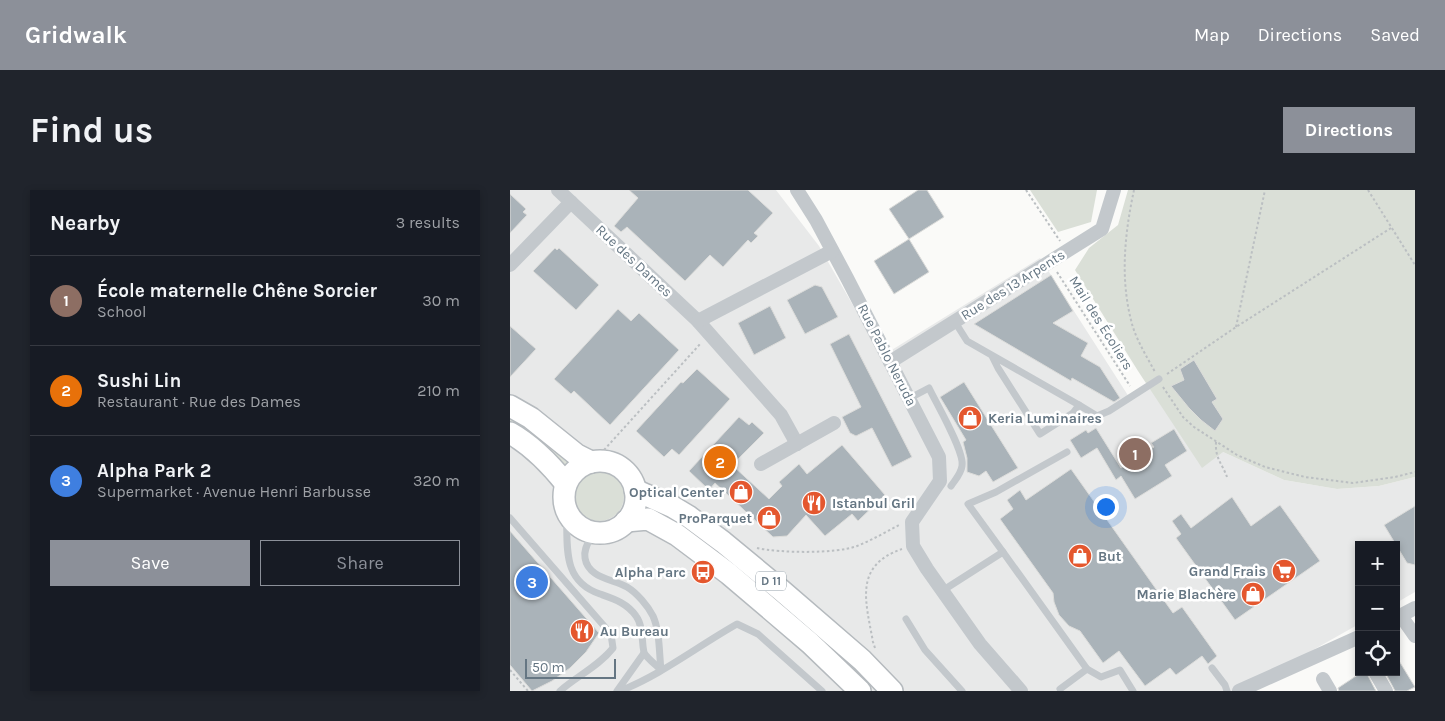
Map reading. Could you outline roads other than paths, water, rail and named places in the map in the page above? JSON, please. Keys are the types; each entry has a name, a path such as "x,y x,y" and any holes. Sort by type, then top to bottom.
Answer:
{"main road":[{"path":"510,406 531,418 577,455 598,454 607,462 617,465 637,485 632,512 626,521 617,528 606,532 594,532 576,524 566,508 564,496 566,484 571,475 598,454"},
{"path":"510,433 545,459 566,484"},
{"name":"D 11","path":"637,485 688,516 723,542 782,590 854,654 892,691"},
{"name":"D 11","path":"626,521 648,519 677,535 729,574 810,643 860,691"}],"street":[{"name":"Rue des Dames","path":"558,190 698,321 781,415 797,444"},
{"name":"Rue Pablo Neruda","path":"797,190 816,220 847,278 939,457 940,481 912,522 913,546 942,591"},
{"name":"Rue des 13 Arpents","path":"890,362 1102,229 1114,190"},
{"path":"510,265 571,202"},
{"path":"698,321 832,251"},
{"path":"761,464 834,423"},
{"path":"942,591 980,644 1021,691"},
{"path":"1400,616 1415,608"},
{"path":"1400,618 1415,636"},
{"path":"1239,691 1355,639"},
{"path":"1377,676 1386,691"},
{"path":"1323,679 1330,691"}],"lane":[{"path":"955,322 966,341 1097,416 1109,411 1159,379"},
{"path":"992,356 1040,434 1073,413 1079,405"},
{"path":"910,398 929,388 957,445 963,464 950,486"},
{"path":"1067,452 996,492 968,504 1087,669 1101,677 1120,670 1133,691"},
{"path":"566,508 566,546 569,565 577,579 592,591 616,599 628,606 637,617 642,630 644,653 618,691"},
{"path":"510,518 611,634 613,648 605,658 560,691"},
{"path":"594,532 586,548 585,558 590,568 601,577 627,587 642,600 653,615 657,630 661,670"},
{"path":"942,591 1003,552"},
{"path":"906,619 925,650 962,691"},
{"path":"618,691 640,683 737,624 758,634 822,691"},
{"path":"644,653 661,670"},
{"path":"1212,668 1225,684 1228,691"},
{"path":"1060,689 1087,669"}],"place":[{"name":"Keria Luminaires","path":"970,418"},
{"name":"École maternelle Chêne Sorcier","path":"1135,454"},
{"name":"Sushi Lin","path":"720,462"},
{"name":"Optical Center","path":"741,492"},
{"name":"Istanbul Gril","path":"814,503"},
{"name":"ProParquet","path":"769,518"},
{"name":"But","path":"1080,556"},
{"name":"Grand Frais","path":"1284,571"},
{"name":"Alpha Parc","path":"703,572"},
{"name":"Alpha Park 2","path":"532,582"},
{"name":"Marie Blachère","path":"1253,594"},
{"name":"Au Bureau","path":"582,631"}]}
